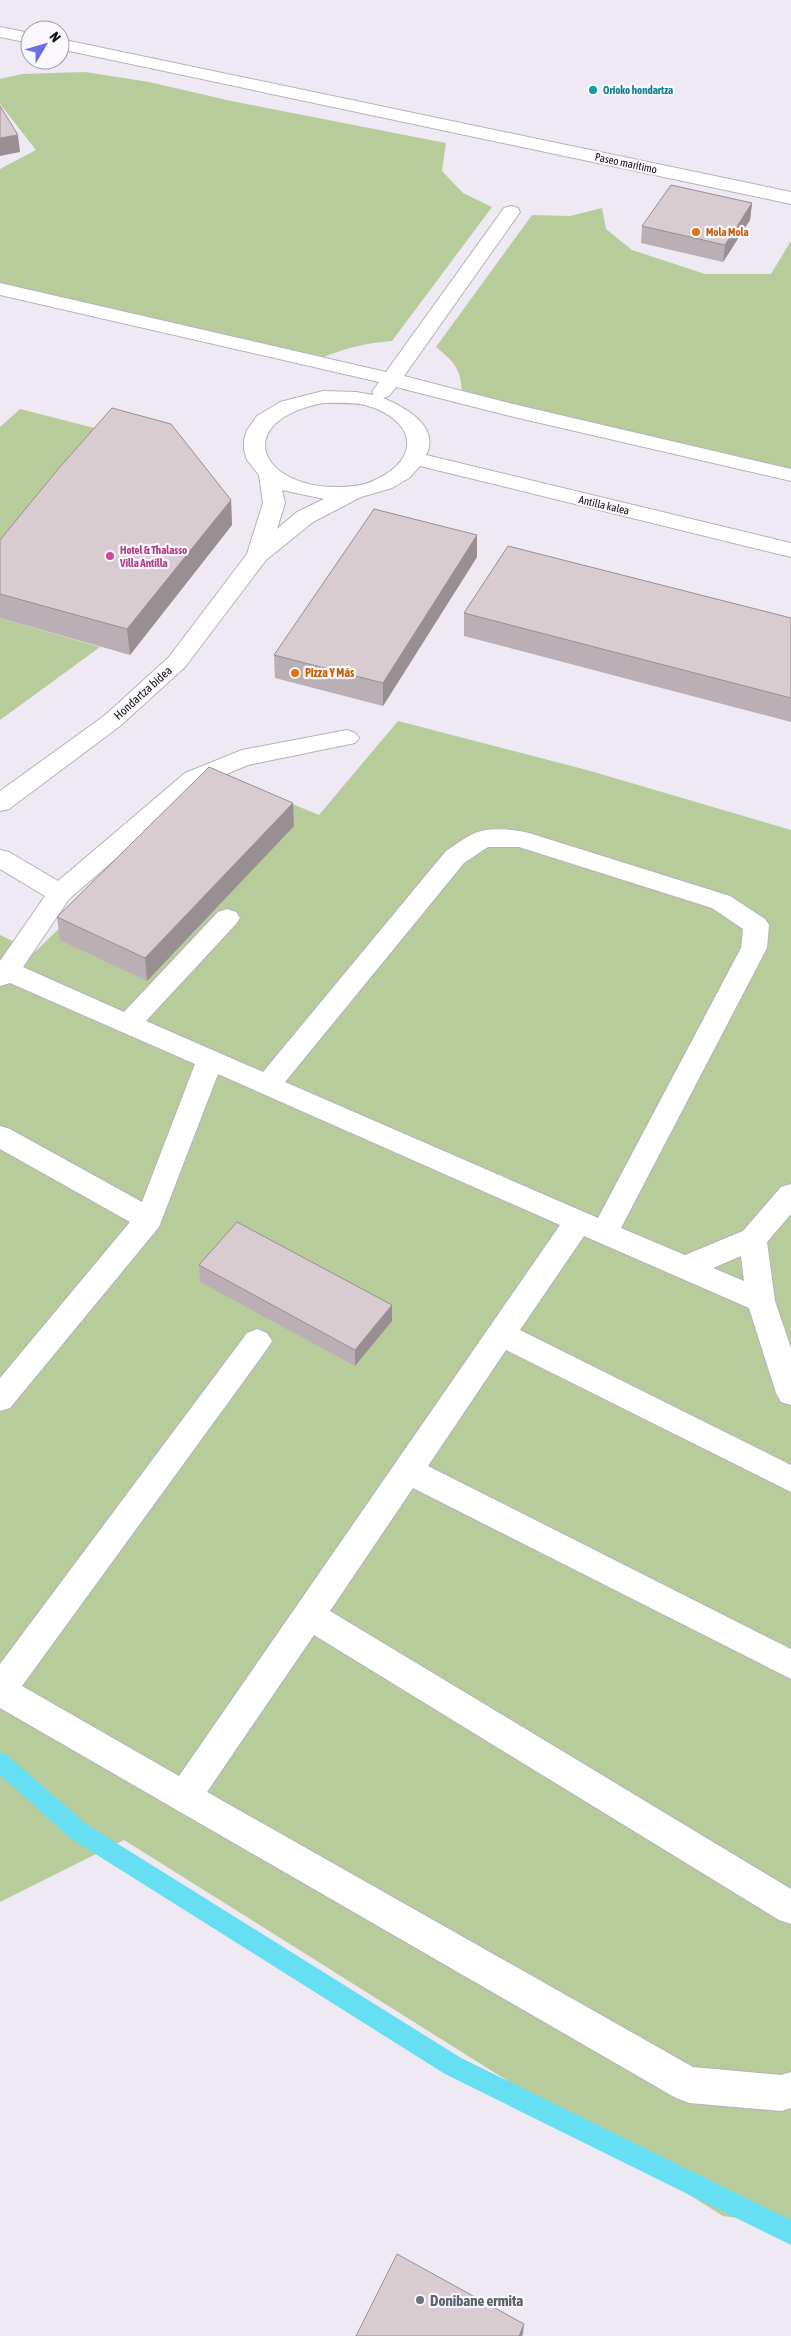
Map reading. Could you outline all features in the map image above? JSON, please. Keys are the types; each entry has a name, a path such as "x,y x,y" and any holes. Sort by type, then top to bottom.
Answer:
{"street":[{"path":"0,32 20,36"},
{"name":"Paseo marítimo","path":"70,46 791,198"},
{"path":"375,402 511,212"},
{"path":"0,289 391,379 510,410 791,475"},
{"path":"323,397 350,397 375,402 398,412 414,426 420,442 416,459 403,474 381,486 355,492 331,494 307,491 286,484 269,474 256,458 253,442 260,425 276,412 297,402 323,397"},
{"name":"Antilla kalea","path":"416,459 791,550"},
{"path":"258,555 274,504 269,474"},
{"path":"258,555 305,517 355,492"},
{"name":"Hondartza bidea","path":"0,803 112,721 177,662 258,555"},
{"path":"347,738 242,758 193,779 60,893 3,974 128,1024 268,1084 761,1302"},
{"path":"185,1796 501,1334 591,1227 754,948 756,925 721,902 520,839 482,839 455,857 268,1084"},
{"path":"0,858 60,893"},
{"path":"128,1024 227,918"},
{"path":"0,1399 149,1219 210,1059"},
{"path":"3,1142 149,1219"},
{"path":"684,1268 753,1239 791,1195"},
{"path":"753,1239 761,1302 791,1393"},
{"path":"501,1334 791,1479"},
{"path":"257,1341 0,1691 689,2085 781,2093 791,2090"},
{"path":"408,1471 791,1664"},
{"path":"309,1615 791,1908"}],"green space":[{"path":"85,72 149,82 231,101 446,143 442,171 463,193 492,207 392,341 356,346 321,358 0,285 0,169 36,150 0,104 0,79 22,74"},
{"path":"602,208 606,229 632,250 705,274 771,274 791,241 791,470 531,410 462,390 455,365 436,347 532,215 570,216"},
{"path":"20,409 114,433 0,570 0,427"},
{"path":"0,618 100,647 0,720"},
{"path":"398,721 587,770 791,830 791,2225 723,2216 124,1840 0,1902 0,935 35,952 218,773 319,815"}],"building":[{"path":"0,106 18,135 0,138"},
{"path":"671,185 752,203 725,245 642,226"},
{"name":"Hotel & Thalasso Villa Antilla","path":"112,408 171,424 231,500 127,629 0,594 0,540 59,468"},
{"path":"374,509 477,535 383,683 274,655"},
{"path":"508,546 791,618 791,698 464,613"},
{"path":"209,767 293,803 145,958 57,917"},
{"path":"237,1222 392,1305 355,1350 199,1265"},
{"name":"Donibane ermita","path":"397,2254 524,2324 519,2336 356,2336"}],"waterway":[{"path":"0,1762 78,1831 453,2066 791,2233"}],"place":[{"name":"Orioko hondartza","path":"593,90"},
{"name":"Mola Mola","path":"696,232"},
{"name":"Hotel & Thalasso Villa Antilla","path":"110,556"},
{"name":"Pizza Y Más","path":"295,673"},
{"name":"Donibane ermita","path":"420,2300"}]}
